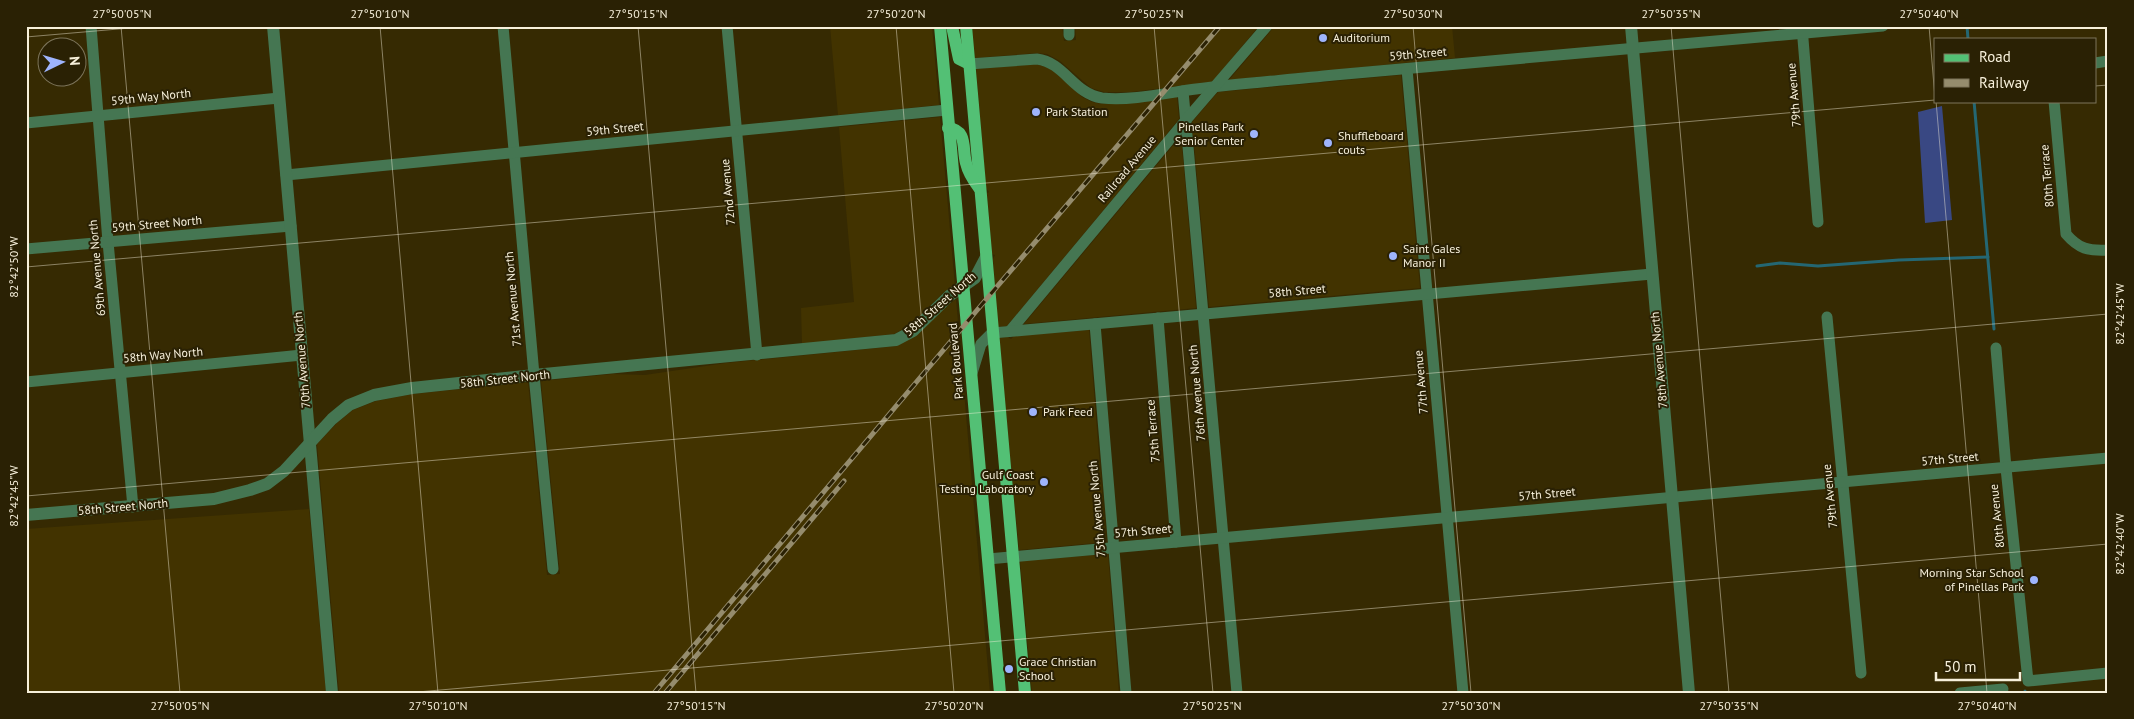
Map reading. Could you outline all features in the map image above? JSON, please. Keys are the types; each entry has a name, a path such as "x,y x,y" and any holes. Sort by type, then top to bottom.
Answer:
{"main road":[{"name":"Park Boulevard","path":"940,26 962,288 1000,693"},
{"path":"952,26 959,59 969,64"},
{"path":"966,26 1025,693"},
{"path":"948,128 958,130 962,135 966,164 980,190"}],"street":[{"name":"69th Avenue North","path":"91,26 108,242 133,507"},
{"name":"70th Avenue North","path":"273,26 332,693"},
{"name":"71st Avenue North","path":"503,26 553,569"},
{"name":"72nd Avenue","path":"727,26 757,355"},
{"name":"Railroad Avenue","path":"1010,331 1267,26"},
{"name":"78th Avenue North","path":"1631,26 1690,693"},
{"name":"59th Street","path":"969,64 1046,60 1056,65 1087,93 1104,98 1131,98 1215,87 1802,30 1883,26"},
{"name":"79th Avenue","path":"1802,30 1818,222"},
{"name":"77th Avenue","path":"1407,69 1463,693"},
{"name":"76th Avenue North","path":"1183,91 1237,693"},
{"name":"59th Way North","path":"26,122 279,98"},
{"name":"80th Terrace","path":"2054,102 2066,234 2076,245 2093,251 2108,250"},
{"name":"59th Street","path":"286,175 947,110"},
{"name":"59th Street North","path":"26,249 291,226"},
{"name":"58th Street North","path":"26,515 133,507 214,498 250,490 267,484 284,470 332,419 349,405 374,395 412,388 534,375 757,355 896,340 912,331 949,296 975,278 986,257"},
{"name":"58th Street","path":"992,333 1652,274"},
{"name":"79th Avenue","path":"1827,316 1861,673"},
{"name":"75th Terrace","path":"1158,318 1176,542"},
{"name":"75th Avenue North","path":"1095,324 1126,693"},
{"path":"971,375 981,344 992,333"},
{"name":"80th Avenue","path":"1996,348 2006,468 2028,681 2108,673"},
{"name":"58th Way North","path":"26,382 302,356"},
{"name":"57th Street","path":"988,559 2108,458"},
{"path":"1960,693 2003,689"}],"shaded area":[{"path":"830,26 932,26 939,105 838,115"},
{"path":"972,26 1062,26 1064,41 1076,40 1075,26 1259,26 1212,82 1131,92 1104,92 1091,88 1060,61 1047,54 1036,53 975,58"},
{"path":"1275,26 1452,26 1455,58 1229,80"},
{"path":"1036,64 1052,69 1082,97 1092,102 1102,104 1177,97 1179,119 1007,326 998,327 993,259 995,255 992,254 987,193 989,192 986,188 976,69"},
{"path":"1401,75 1420,288 1209,307 1192,122 1218,92"},
{"path":"1942,106 1952,220 1925,223 1918,112"},
{"path":"940,117 955,286 944,292 909,326 894,334 802,344 801,308 854,302 839,127"},
{"path":"1181,136 1196,308 1024,324"},
{"path":"956,299 990,693 339,693 317,444 337,423 353,410 376,401 413,394 528,382 547,575 560,574 541,381 613,374 645,375 726,363 897,346"},
{"path":"1089,330 1106,542 1019,550 999,338 1008,337 1011,339 1014,336"},
{"path":"309,509 326,693 26,693 26,529"},
{"path":"1108,554 1119,693 1032,693 1020,561"}],"waterway":[{"path":"1967,26 1968,38"},
{"path":"1974,102 1994,329"},
{"path":"1757,266 1780,263 1818,266 1899,260 1988,257"}],"railway":[{"path":"654,693 1220,26"},
{"path":"665,693 844,481"}],"place":[{"name":"Auditorium","path":"1323,38"},
{"name":"Park Station","path":"1036,112"},
{"name":"Pinellas Park Senior Center","path":"1254,134"},
{"name":"Shuffleboard couts","path":"1328,143"},
{"name":"Saint Gales Manor II","path":"1393,256"},
{"name":"Park Feed","path":"1033,412"},
{"name":"Gulf Coast Testing Laboratory","path":"1044,482"},
{"name":"Morning Star School of Pinellas Park","path":"2034,580"},
{"name":"Grace Christian School","path":"1009,669"}]}
